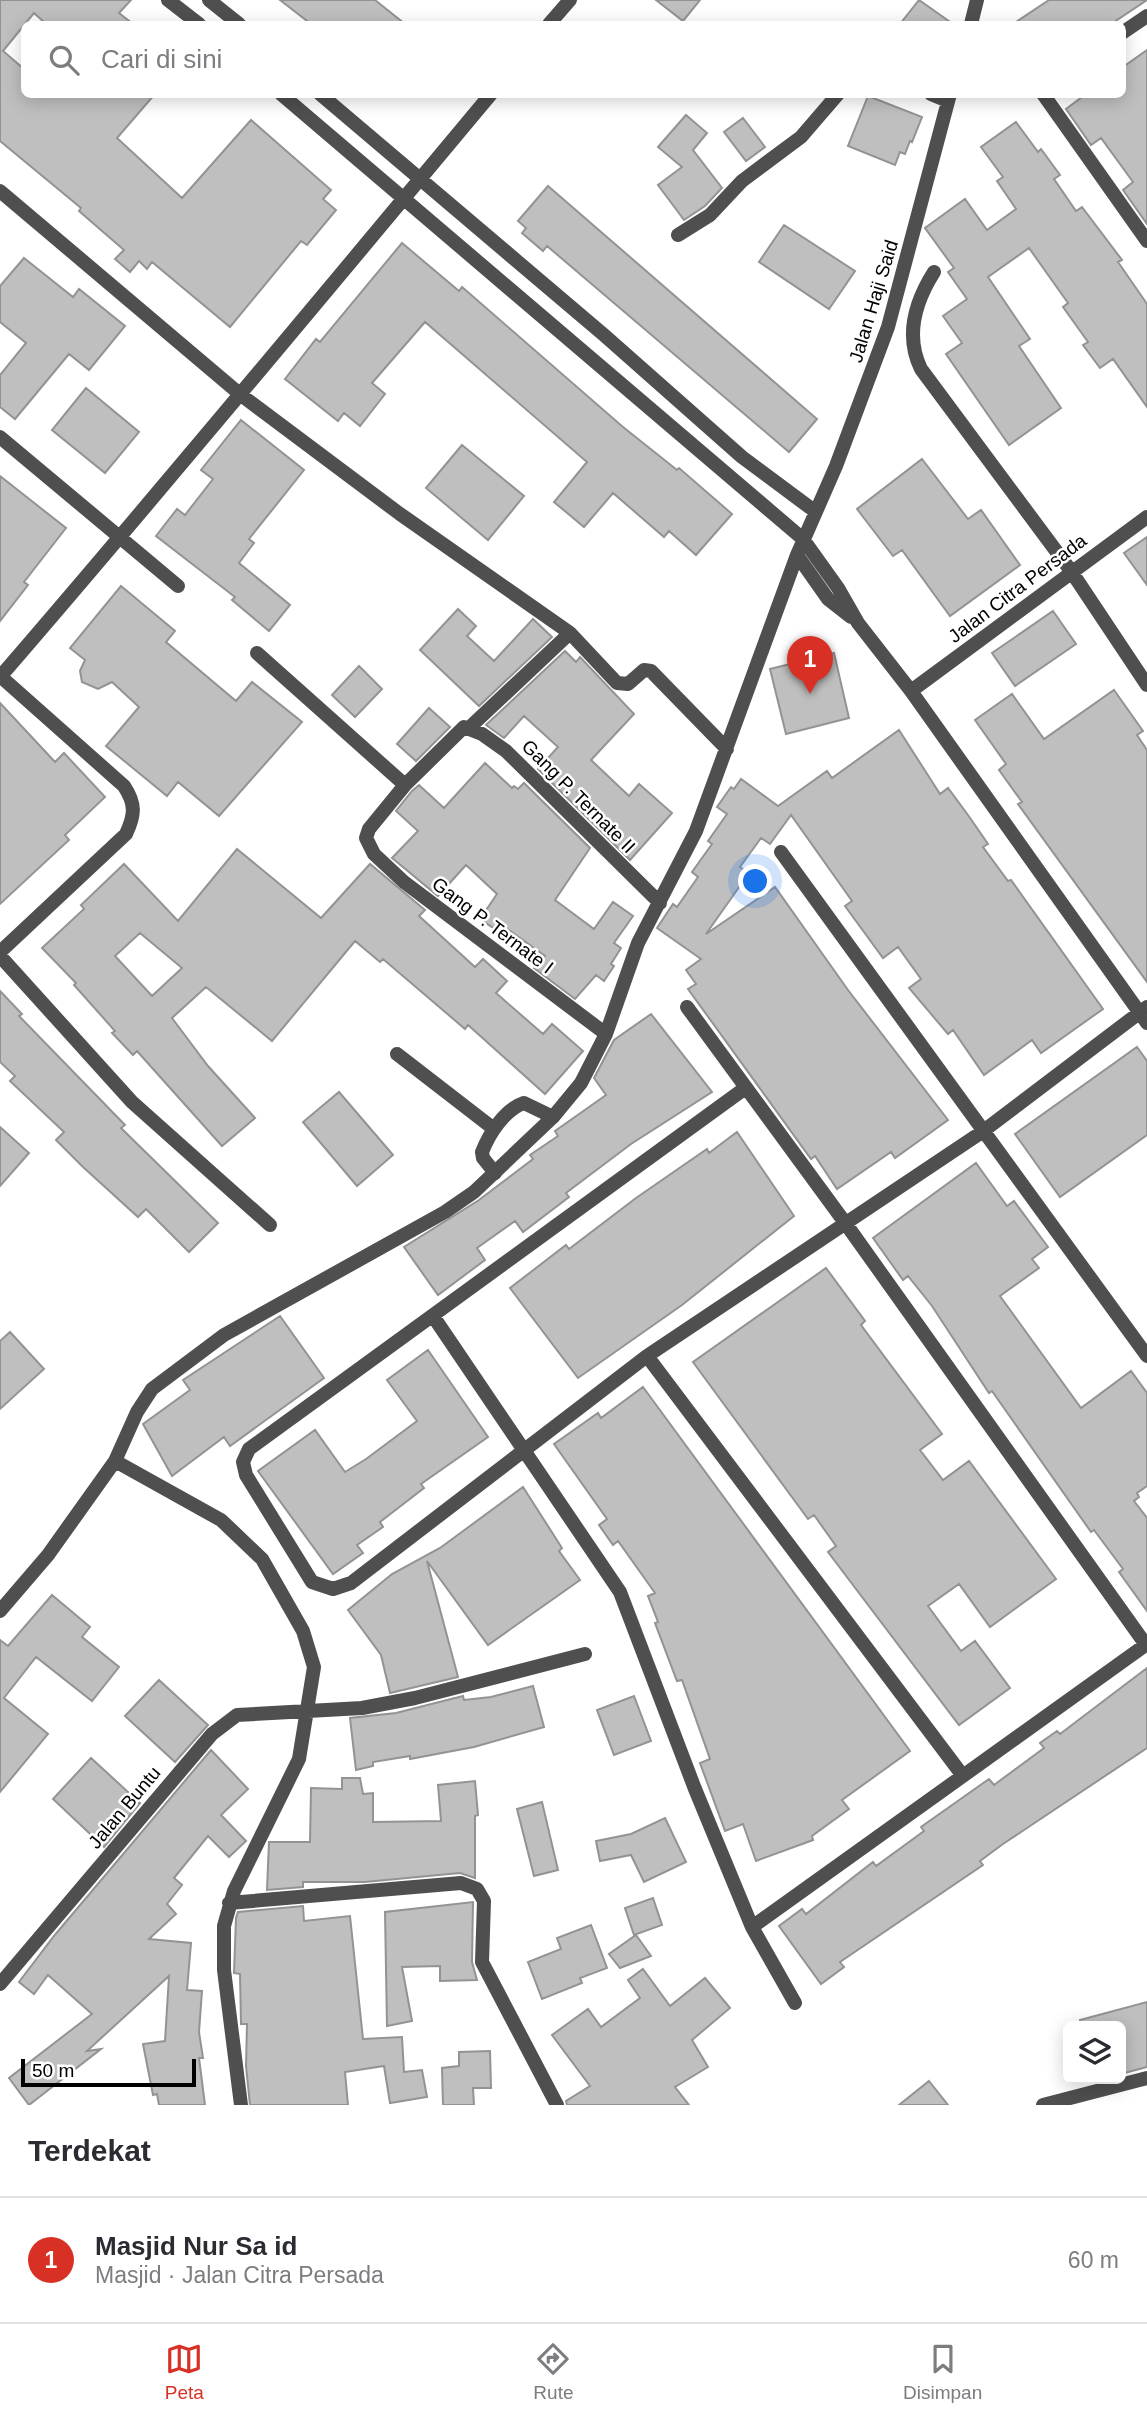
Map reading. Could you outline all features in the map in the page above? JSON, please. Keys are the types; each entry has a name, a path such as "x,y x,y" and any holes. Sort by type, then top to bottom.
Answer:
{"street":[{"path":"168,0 195,21"},
{"path":"209,0 235,21"},
{"path":"552,21 570,0"},
{"path":"972,21 977,0"},
{"path":"1126,30 1147,16"},
{"path":"286,98 803,539 858,623 911,691 1144,1014 982,1132 647,1356 351,1583 333,1589 312,1582 246,1475 243,1462 249,1449 744,1089"},
{"path":"325,98 604,335 742,457 816,512"},
{"path":"270,1225 132,1102 0,954 126,834 134,817 133,800 124,786 0,676 241,395 488,98"},
{"path":"678,235 710,215 742,181 801,137 835,98"},
{"name":"Jalan Haji Said","path":"0,1611 48,1555 115,1461 137,1412 152,1389 224,1335 445,1212 495,1172 553,1117 581,1083 606,1034 638,943 696,831 803,539 888,327 949,98"},
{"path":"1046,98 1147,241"},
{"path":"0,191 241,395 400,514 570,633 617,683 628,684 645,670 651,671 727,749"},
{"path":"934,272 925,286 913,324 915,358 1071,571 1147,685"},
{"path":"0,437 117,538 178,586"},
{"name":"Jalan Citra Persada","path":"911,691 1147,517"},
{"path":"797,555 828,599 858,623"},
{"path":"257,653 405,785 570,633"},
{"name":"Gang P. Ternate II","path":"467,727 506,751 660,903"},
{"name":"Gang P. Ternate I","path":"405,785 369,829 366,838 374,854 404,882 606,1034"},
{"path":"781,852 1147,1356"},
{"path":"687,1007 1147,1645 752,1927"},
{"path":"397,1054 494,1129"},
{"path":"495,1172 483,1158 482,1152 494,1129 524,1103 553,1117"},
{"path":"433,1316 620,1592 695,1789 752,1927 795,2003"},
{"path":"647,1356 963,1776"},
{"path":"115,1461 221,1520 262,1559 303,1630 314,1667 299,1759 229,1903 224,1926 224,1970 241,2105"},
{"name":"Jalan Buntu","path":"0,1984 222,1723 237,1714 362,1709 585,1654"},
{"path":"229,1903 461,1883 477,1889 484,1900 480,1952 482,1962 556,2105"},
{"path":"1043,2105 1147,2078"}],"building":[{"path":"0,0 131,0 119,13 129,21 43,21 34,13 27,21 21,21 21,29 3,51 21,66 21,98 152,98 117,138 182,198 251,120 331,190 323,199 336,210 307,245 301,241 230,327 152,262 147,269 139,261 130,272 115,259 124,250 79,211 81,208 0,141"},
{"path":"280,0 375,0 401,21 307,21"},
{"path":"656,0 700,0 683,21"},
{"path":"919,0 949,21 902,21"},
{"path":"1049,0 1147,0 1116,21 1018,21"},
{"path":"1147,50 1147,224 1123,190 1133,182 1101,138 1091,145 1066,109 1081,98 1126,98 1126,65"},
{"path":"867,98 922,117 912,142 910,141 905,154 900,152 895,165 848,146"},
{"path":"686,115 707,133 693,150 722,188 705,206 684,220 658,185 682,167 658,147"},
{"path":"743,118 765,147 746,161 724,132"},
{"path":"1016,122 1038,152 1041,149 1060,175 1054,179 1076,211 1082,207 1122,260 1118,262 1147,304 1147,407 1113,359 1100,368 1083,345 1088,342 1063,307 1068,303 1029,248 988,277 1030,339 1019,346 1061,408 1009,445 946,354 962,343 943,316 967,299 948,272 954,268 925,228 965,199 987,230 1016,209 997,181 1003,177 981,147"},
{"path":"548,186 817,419 789,452 547,246 543,251 522,233 526,228 518,221"},
{"path":"784,225 855,271 829,309 759,262"},
{"path":"402,243 459,291 462,287 623,427 677,470 679,468 732,514 696,555 669,531 664,537 613,493 584,527 554,502 587,462 425,322 372,383 385,394 360,426 344,413 338,421 285,379 316,339 320,342"},
{"path":"24,258 73,297 79,289 125,326 89,370 69,354 15,419 0,407 0,375 26,343 0,322 0,286"},
{"path":"86,388 139,432 105,473 52,430"},
{"path":"241,420 304,470 249,539 254,543 239,563 290,605 269,631 232,600 235,597 156,536 177,509 185,515 213,479 201,470"},
{"path":"462,445 524,496 488,540 426,488"},
{"path":"922,459 968,519 981,510 1020,565 950,616 902,550 893,556 857,509"},
{"path":"0,476 66,528 24,582 28,585 0,621"},
{"path":"1147,537 1147,585 1124,553"},
{"path":"121,586 175,631 166,642 236,701 252,682 302,722 219,816 178,782 167,796 106,746 139,707 112,682 98,689 82,682 80,671 85,660 70,648"},
{"path":"458,609 476,626 467,636 494,661 533,619 552,637 479,706 420,650"},
{"path":"1053,611 1076,644 1015,686 992,653"},
{"path":"565,651 576,662 580,657 634,714 591,760 629,796 639,784 672,813 630,860 538,769 558,747 524,716 504,738 486,725"},
{"path":"834,653 849,718 786,734 770,669"},
{"path":"359,666 382,689 355,717 332,695"},
{"path":"1114,690 1143,731 1137,735 1147,750 1147,982 1018,804 1022,802 999,770 1006,764 975,720 1012,694 1044,739"},
{"path":"0,703 55,762 64,753 105,797 65,835 69,840 0,904"},
{"path":"429,708 450,727 416,761 397,744"},
{"path":"899,730 940,794 948,788 968,815 988,844 983,847 1008,881 1011,880 1103,1009 1041,1053 1032,1040 984,1075 953,1030 948,1034 909,988 921,979 898,947 883,958 845,906 852,901 791,815 770,844 761,838 740,867 749,873 706,934 775,887 848,990 948,1120 895,1158 891,1152 837,1189 815,1156 811,1159 688,989 696,984 686,970 701,959 657,928 673,904 677,907 698,877 692,872 712,844 708,841 727,814 717,807 731,787 734,789 741,779 778,806 827,771 832,778"},
{"path":"485,763 512,788 514,786 518,789 524,783 590,848 555,900 594,929 613,902 633,916 614,943 621,948 604,981 596,975 575,999 534,968 545,956 506,928 502,934 480,919 497,894 466,865 438,896 392,858 418,831 396,811 412,791 419,785 444,808"},
{"path":"237,849 321,918 370,864 425,910 419,916 475,967 483,959 507,981 496,993 543,1034 552,1024 583,1051 545,1094 468,1025 465,1029 383,959 380,962 355,941 272,1041 206,987 172,1018 208,1066 255,1118 222,1146 137,1051 133,1055 112,1033 115,1031 74,985 76,983 42,948 84,909 81,905 124,864 178,921","holes":["140,933 182,968 152,996 115,956"]},
{"path":"0,991 22,1014 19,1016 125,1125 121,1128 218,1223 189,1252 146,1209 138,1217 83,1167 56,1140 64,1132 10,1081 15,1076 0,1062"},
{"path":"651,1014 712,1092 631,1144 566,1193 569,1197 523,1232 515,1221 477,1248 485,1260 438,1295 404,1247 479,1200 533,1159 530,1155 558,1136 555,1131 606,1095 594,1078 614,1040"},
{"path":"1137,1047 1147,1061 1147,1135 1060,1197 1015,1134"},
{"path":"339,1092 393,1155 357,1186 303,1122"},
{"path":"0,1127 29,1153 0,1186"},
{"path":"737,1132 794,1216 682,1305 578,1378 510,1288 566,1245 569,1249 636,1198 707,1149 709,1153"},
{"path":"976,1163 1007,1206 1014,1201 1048,1247 1032,1259 1039,1268 1000,1296 1081,1408 1131,1371 1147,1393 1147,1486 1137,1493 1139,1497 1134,1501 1147,1518 1147,1611 1119,1572 1123,1569 1094,1530 1091,1532 992,1391 989,1393 932,1306 908,1276 903,1280 873,1238"},
{"path":"826,1268 865,1321 861,1325 942,1434 920,1450 943,1480 969,1461 1056,1579 990,1627 959,1584 928,1606 961,1651 975,1641 1010,1688 959,1725 828,1552 836,1546 814,1515 808,1519 693,1362"},
{"path":"280,1316 324,1378 230,1446 224,1437 172,1476 143,1424 190,1390 183,1380"},
{"path":"10,1332 44,1369 0,1409 0,1341"},
{"path":"428,1350 488,1437 421,1484 424,1488 380,1522 383,1527 357,1545 363,1553 333,1574 258,1471 315,1430 345,1472 366,1459 417,1421 387,1380"},
{"path":"643,1387 910,1751 842,1800 849,1809 812,1836 813,1840 756,1861 743,1824 725,1831 700,1763 710,1759 682,1680 677,1681 655,1623 658,1622 648,1596 655,1593 618,1541 613,1545 599,1525 607,1519 554,1444 598,1413 601,1418"},
{"path":"523,1487 562,1548 559,1551 580,1580 488,1645 427,1561 458,1677 390,1693 381,1655 348,1610 392,1574 440,1548"},
{"path":"52,1595 90,1627 82,1637 119,1667 92,1701 36,1657 4,1698 48,1734 0,1792 0,1640 8,1646"},
{"path":"1147,1668 1147,1748 1003,1844 980,1861 983,1865 840,1962 844,1967 821,1984 779,1926 802,1909 806,1914 873,1862 876,1866 924,1831 921,1827 989,1779 994,1785 1044,1748 1040,1743 1057,1731 1060,1734"},
{"path":"159,1680 208,1725 175,1762 125,1716"},
{"path":"533,1686 544,1727 474,1747 410,1759 410,1756 373,1762 373,1766 356,1770 350,1718 396,1713 463,1696 464,1700 491,1697"},
{"path":"634,1696 651,1741 614,1755 597,1710"},
{"path":"211,1750 248,1789 221,1815 246,1841 229,1857 208,1836 174,1878 182,1885 167,1904 176,1914 149,1939 191,1943 187,1990 202,1991 199,2032 203,2058 199,2058 205,2105 159,2105 157,2094 153,2095 143,2044 165,2041 169,1976 87,2051 101,2049 29,2105 9,2078 92,2014 48,1975 34,1994 19,1982 54,1936"},
{"path":"91,1758 140,1803 104,1847 53,1799"},
{"path":"342,1778 360,1778 363,1794 373,1793 373,1822 441,1821 438,1785 475,1781 478,1815 475,1816 475,1878 460,1873 365,1882 303,1882 303,1887 267,1890 269,1842 310,1842 311,1788 342,1789"},
{"path":"542,1802 558,1870 534,1876 517,1809"},
{"path":"665,1818 686,1862 644,1882 631,1855 600,1861 596,1841 631,1834"},
{"path":"653,1898 662,1925 634,1935 625,1908"},
{"path":"473,1902 472,1962 477,1980 440,1981 440,1966 402,1967 412,2021 387,2026 385,1912"},
{"path":"303,1906 304,1921 350,1916 363,2039 402,2037 404,2072 422,2070 427,2097 390,2103 384,2066 345,2072 348,2105 250,2105 246,2066 247,2024 241,2024 240,1974 234,1973 236,1918 238,1912"},
{"path":"591,1925 607,1968 580,1978 582,1983 542,1999 528,1962 561,1949 557,1938"},
{"path":"636,1935 651,1956 620,1968 609,1954"},
{"path":"643,1969 670,2006 705,1978 730,2008 692,2040 708,2067 675,2087 689,2105 567,2105 566,2101 590,2086 552,2035 588,2009 601,2027 640,1998 628,1980"},
{"path":"1147,2002 1147,2067 1126,2073 1126,2021 1080,2020"},
{"path":"490,2051 491,2088 473,2088 474,2105 443,2105 442,2068 459,2066 459,2052"},
{"path":"929,2081 948,2105 899,2105"}],"place":[{"name":"Masjid Nur Sa id","path":"810,694"}]}
